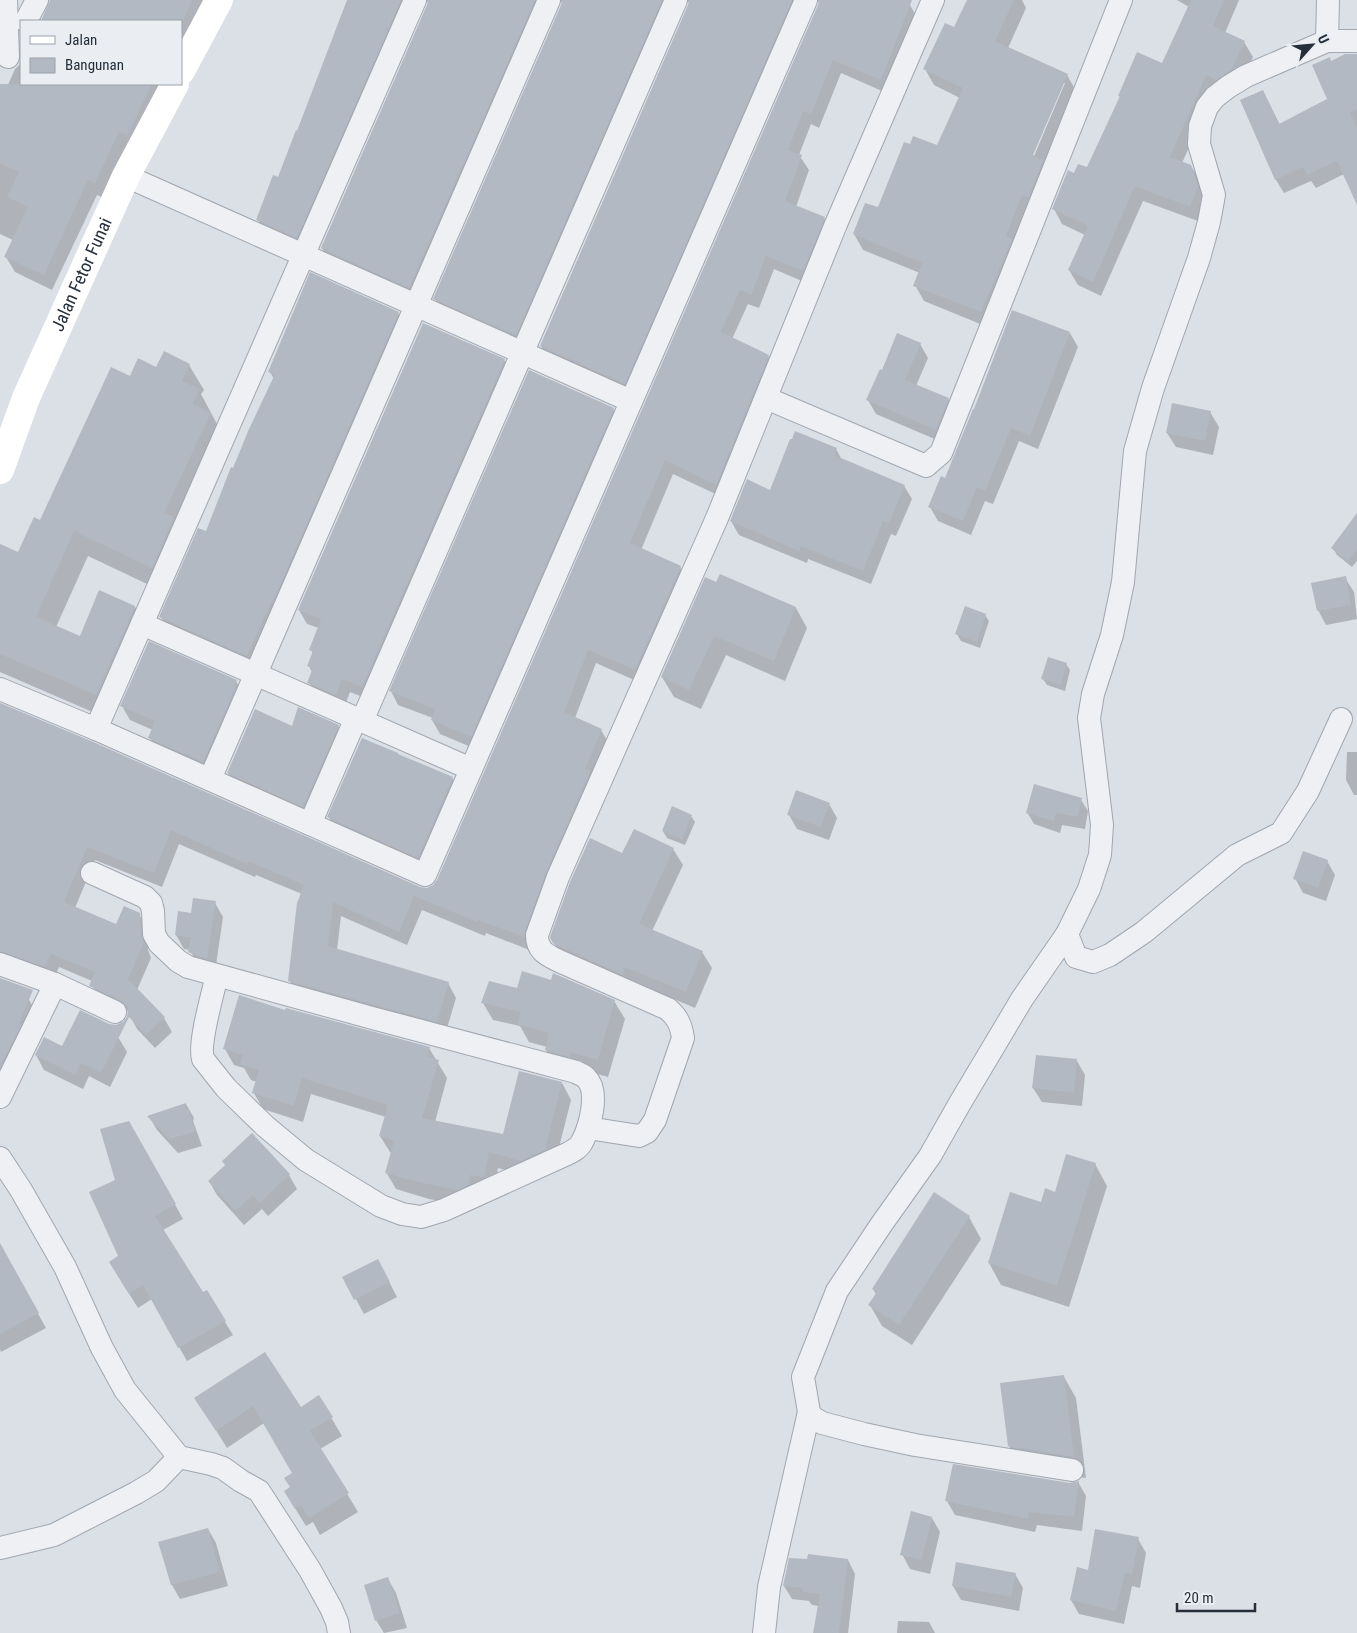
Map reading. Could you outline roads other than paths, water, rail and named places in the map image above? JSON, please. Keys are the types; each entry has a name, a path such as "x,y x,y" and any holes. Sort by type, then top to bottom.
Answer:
{"street":[{"path":"4,65 6,0"},
{"path":"27,20 37,0"},
{"path":"182,69 219,0"},
{"path":"96,729 415,0"},
{"path":"210,780 549,0"},
{"path":"310,824 359,720 676,0"},
{"path":"0,689 96,729 425,875 806,0"},
{"path":"588,1128 639,1136 647,1132 655,1120 683,1038 681,1025 668,1009 542,952 537,942 537,935 558,877 717,518 836,224 932,0"},
{"path":"766,398 926,466 940,453 1121,0"},
{"path":"1327,41 1328,0"},
{"path":"4,65 20,33"},
{"path":"1072,1470 915,1444 822,1423 812,1417 809,1412 803,1376 837,1291 880,1225 930,1156 1017,1007 1067,934 1089,889 1100,854 1102,839 1098,787 1089,718 1093,694 1112,635 1123,582 1135,451 1154,388 1199,258 1209,222 1214,195 1199,144 1200,126 1207,107 1228,87 1246,76 1327,41 1357,41"},
{"name":"Jalan Fetor Funai","path":"0,470 26,398 126,176 174,85"},
{"path":"126,176 631,401"},
{"path":"142,624 471,769"},
{"path":"1067,934 1076,958 1093,962 1110,955 1144,932 1238,855 1280,833 1308,791 1341,719"},
{"path":"92,873 145,897 153,911 154,934 165,950 188,967 576,1072 586,1078 594,1096 588,1128 582,1143 567,1154 444,1210 421,1218 402,1214 381,1206 306,1160 264,1126 226,1088 203,1059 202,1042 217,975"},
{"path":"0,964 55,984 114,1012"},
{"path":"0,1097 55,984"},
{"path":"0,1158 21,1190 65,1267 102,1348 125,1390 179,1457 222,1468 259,1491 310,1570 331,1608 339,1633"},
{"path":"764,1633 769,1587 809,1412"},
{"path":"0,1548 54,1535 156,1481 179,1457"}]}
